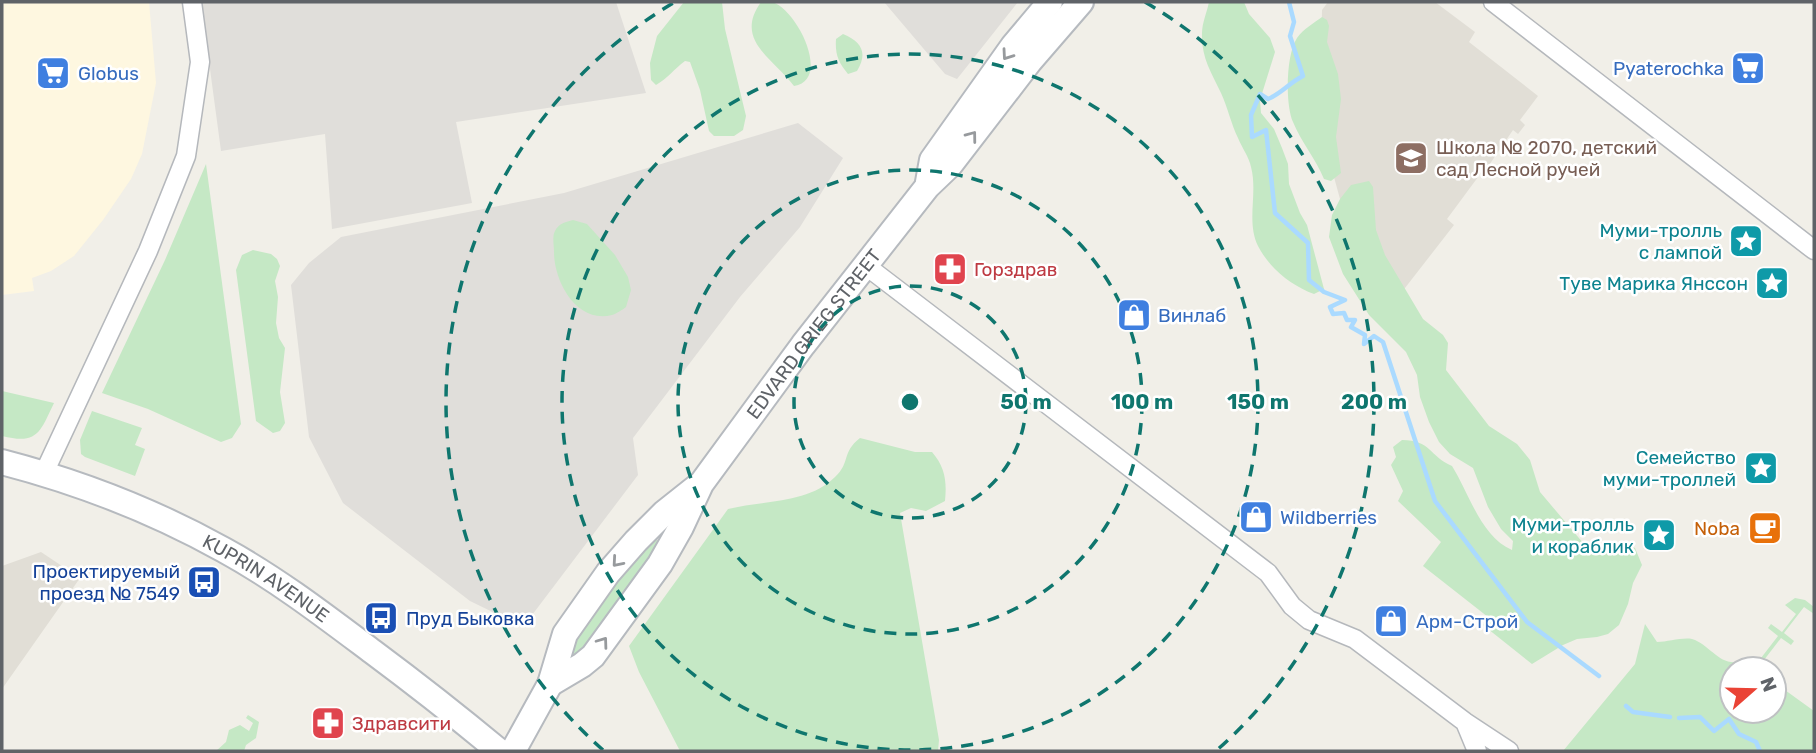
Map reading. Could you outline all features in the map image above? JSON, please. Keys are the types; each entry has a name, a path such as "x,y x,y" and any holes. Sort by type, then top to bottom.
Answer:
{"street":[{"path":"44,473 172,195 186,156 200,62 192,2"},
{"name":"EDVARD GRIEG STREET","path":"927,187 932,160 1013,46 1050,2"},
{"name":"EDVARD GRIEG STREET","path":"550,684 593,656 660,564 701,484 865,265 927,187 950,165 1030,61 1081,2"},
{"path":"1493,2 1814,250"},
{"path":"865,265 1268,573 1292,606 1309,620 1355,639 1465,722 1509,751"},
{"name":"KUPRIN AVENUE","path":"2,462 84,486 144,511 253,567 299,596 499,751"},
{"name":"EDVARD GRIEG STREET","path":"513,751 550,684 565,634 608,573 636,541 664,513 701,484"},
{"path":"1465,722 1477,751"}],"shaded area":[{"name":"Globus","path":"2,2 149,2 156,83 142,154 131,179 103,220 74,256 51,271 32,278 34,291 2,295"},
{"path":"201,2 616,2 646,93 456,122 472,203 332,229 325,134 221,151"},
{"path":"884,2 1018,2 957,79 945,74"},
{"name":"Школа № 2070, детский сад Лесной ручей","path":"1328,2 1435,2 1475,32 1469,42 1538,96 1520,120 1525,125 1518,134 1513,130 1483,174 1481,173 1447,219 1454,225 1384,315 1340,199 1320,126 1322,10"},
{"path":"798,123 843,158 800,227 740,297 633,438 638,475 523,627 470,601 343,503 309,437 291,285 309,263 341,237 564,193"},
{"path":"41,552 80,578 2,689 2,566"}],"green space":[{"path":"684,2 722,2 725,29 746,116 743,130 734,136 714,136 709,131 700,90 690,62 685,61 656,85 651,80 650,63 657,36"},
{"path":"761,2 772,2 782,7 800,30 810,59 810,71 805,81 794,86 759,47 752,27 754,15"},
{"path":"1209,2 1244,2 1249,14 1270,38 1275,52 1260,100 1261,113 1274,129 1282,148 1288,164 1289,184 1307,225 1324,289 1314,294 1275,269 1258,246 1252,217 1253,177 1250,163 1203,50 1202,29"},
{"path":"1322,17 1327,20 1329,26 1327,42 1338,74 1341,99 1336,137 1341,173 1331,181 1324,179 1296,129 1290,114 1288,92 1293,45 1302,32"},
{"path":"843,34 859,44 862,53 857,71 848,74 836,49 836,39"},
{"path":"206,164 241,424 232,438 221,442 148,409 102,393 165,260"},
{"path":"1369,181 1373,187 1376,230 1385,255 1423,319 1443,335 1448,343 1446,370 1489,426 1517,444 1530,460 1540,492 1584,544 1599,549 1622,546 1635,548 1642,565 1619,625 1608,634 1577,639 1532,664 1483,625 1488,617 1423,566 1441,542 1398,501 1403,491 1391,465 1396,457 1393,447 1402,440 1419,443 1452,466 1492,535 1512,550 1513,541 1501,529 1488,507 1473,468 1450,454 1439,442 1429,422 1420,397 1417,375 1406,352 1369,315 1343,274 1329,237 1332,215 1351,185"},
{"path":"573,220 587,224 615,255 628,277 631,290 626,307 615,314 599,316 578,307 558,276 555,264 555,231 563,223"},
{"path":"253,250 271,254 280,266 275,281 278,297 276,323 279,338 285,348 280,392 285,423 280,431 273,433 256,421 236,270 242,255"},
{"path":"2,391 54,403 36,434 23,439 2,436"},
{"path":"92,411 142,428 135,445 145,449 135,476 81,454 80,440"},
{"path":"860,438 915,452 932,452 944,475 945,501 926,511 911,508 900,513 939,740 938,751 680,751 639,672 629,646 728,509 799,497 824,486 840,472 850,448"},
{"path":"656,540 659,545 592,643 577,655 571,654 570,645 609,585 649,543"},
{"path":"1795,598 1805,600 1814,607 1814,614 1804,607 1784,633 1794,641 1791,645 1781,638 1768,655 1763,655 1778,636 1768,628 1771,624 1782,632 1796,614 1785,605"},
{"path":"1645,624 1657,642 1692,639 1699,642 1718,656 1718,725 1788,725 1788,692 1814,711 1814,751 1563,751 1635,664"},
{"path":"248,715 259,722 256,738 246,745 244,751 216,751 226,742 229,730 240,725 249,731 253,723 246,718"}],"waterway":[{"path":"1289,2 1294,22 1290,36 1303,76 1268,99 1260,94 1251,115 1252,137 1266,130 1275,213 1308,243 1309,280 1324,292 1345,300 1330,307 1333,314 1344,313 1347,320 1355,320 1351,327 1365,335 1364,344 1374,336 1383,342 1435,501 1527,622 1599,676"},
{"path":"1626,706 1633,712 1670,717"},
{"path":"1679,718 1700,717 1714,731 1729,719 1739,734 1756,742 1760,751"}],"place":[{"name":"Pyaterochka","path":"1748,68"},
{"name":"Globus","path":"53,73"},
{"name":"Школа № 2070, детский сад Лесной ручей","path":"1411,158"},
{"name":"Муми-тролль с лампой","path":"1746,241"},
{"name":"Горздрав","path":"950,269"},
{"name":"Туве Марика Янссон","path":"1772,283"},
{"name":"Винлаб","path":"1134,315"},
{"name":"Семейство муми-троллей","path":"1761,468"},
{"name":"Wildberries","path":"1256,517"},
{"name":"Noba","path":"1765,528"},
{"name":"Муми-тролль и кораблик","path":"1659,535"},
{"name":"Проектируемый проезд № 7549","path":"204,582"},
{"name":"Пруд Быковка","path":"381,618"},
{"name":"Арм-Строй","path":"1391,621"},
{"name":"Здравсити","path":"328,723"}]}
